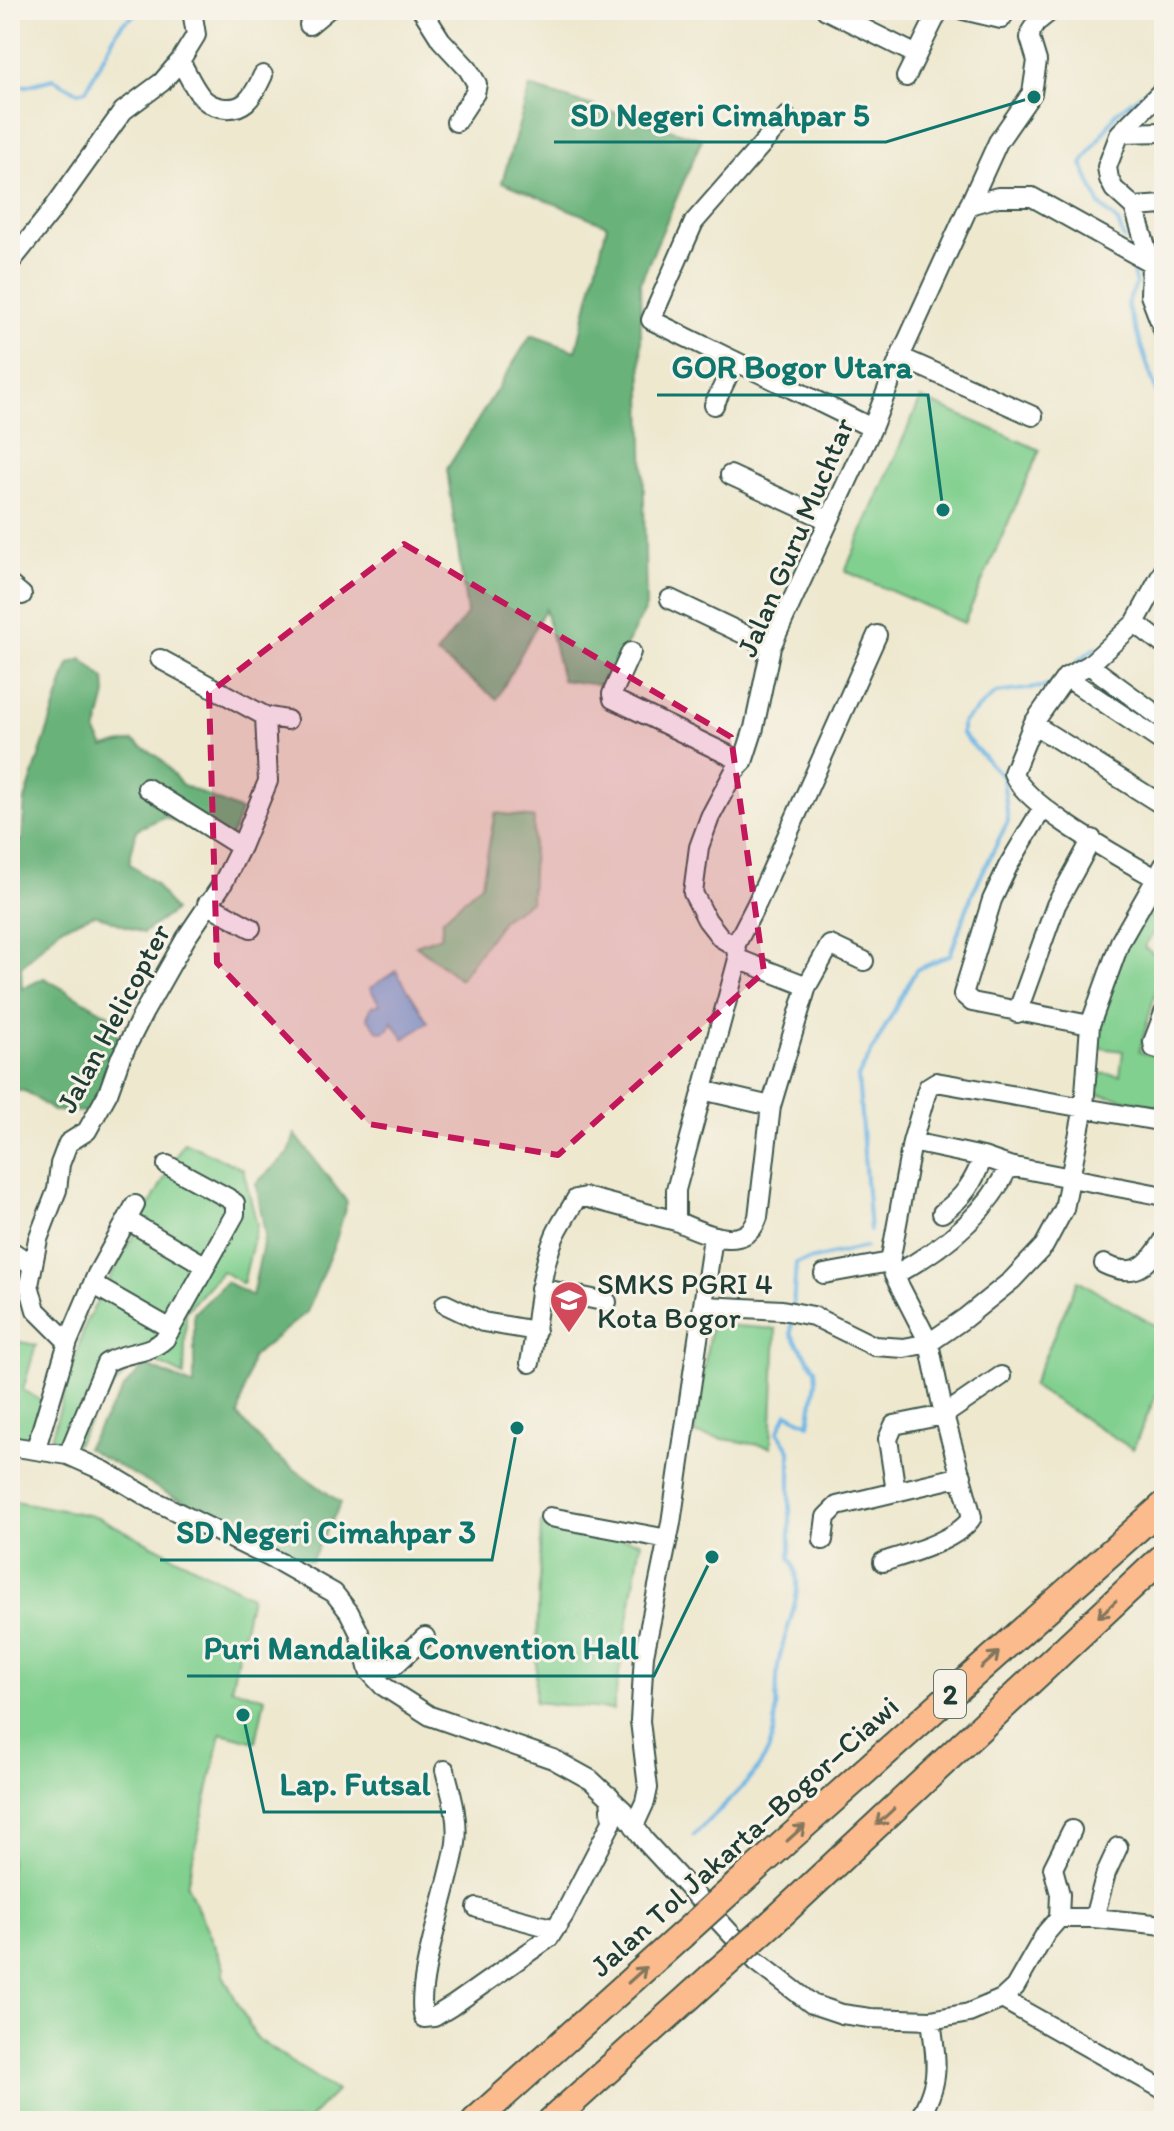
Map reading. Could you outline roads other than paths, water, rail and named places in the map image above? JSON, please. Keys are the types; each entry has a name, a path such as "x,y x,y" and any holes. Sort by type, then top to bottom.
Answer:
{"highway":[{"name":"Jalan Tol Jakarta–Bogor–Ciawi","path":"475,2121 1164,1505"},
{"name":"2","path":"551,2121 773,1922 1164,1556"},
{"path":"456,2121 551,2042 609,2000"},
{"path":"561,2121 599,2079"}],"street":[{"path":"10,263 123,111 162,82 180,61 196,35 192,10"},
{"path":"309,25 327,10"},
{"path":"422,10 441,40 468,69 477,84 469,104 456,122"},
{"path":"826,10 917,55"},
{"path":"906,77 939,10"},
{"path":"963,10 999,13 1030,38 1037,22 1052,10"},
{"name":"Jalan Guru Muchtar","path":"736,952 707,920 693,893 699,847 710,817 734,772 743,762 771,647 998,142 1032,93 1037,61 1030,38"},
{"path":"180,61 201,97 222,108 244,104 263,75"},
{"path":"1164,89 1120,133 1107,162 1107,173 1114,189 1134,207 1158,263 1150,295 1164,332"},
{"path":"786,117 694,222 651,320 872,428"},
{"path":"1120,133 1164,132"},
{"path":"969,205 998,197 1032,197 1158,263"},
{"path":"1134,207 1164,205"},
{"path":"900,357 1033,416"},
{"path":"714,405 735,361"},
{"path":"730,475 828,520"},
{"path":"705,1306 782,1310 813,1316 874,1346 904,1348 929,1343 1001,1290 1044,1246 1060,1220 1072,1177 1084,1107 1090,1025 1120,942 1161,875 1042,809 1016,781 1013,773 1033,724 1066,677 1089,665 1135,623 1164,570"},
{"path":"670,599 771,647"},
{"path":"1135,623 1164,645"},
{"path":"676,1221 676,1190 736,952 877,635"},
{"path":"631,652 612,694 613,699 743,762"},
{"path":"160,659 265,716 287,720"},
{"path":"1089,665 1164,720"},
{"path":"1066,677 1164,743"},
{"name":"Jalan Helicopter","path":"68,1342 36,1310 29,1285 38,1239 57,1190 60,1164 68,1143 87,1131 108,1093 120,1059 144,1012 207,904 223,883 241,847 268,781 265,716"},
{"path":"1033,724 1164,806"},
{"path":"147,788 241,847"},
{"path":"1042,809 992,900 963,994 972,1002 1017,1013 1090,1025"},
{"path":"1017,1013 1056,905 1092,839"},
{"path":"207,904 251,928"},
{"path":"530,1363 540,1288 554,1237 576,1199 585,1197 676,1221 713,1237 738,1237 755,1228 771,1106 807,986 830,945 864,961"},
{"path":"736,952 807,986"},
{"path":"1163,1020 1153,1042 1154,1048 1164,1051"},
{"path":"883,1562 928,1546 972,1517 944,1415 929,1343 892,1269 912,1142 931,1084 936,1082 1164,1122"},
{"path":"702,1090 771,1106"},
{"path":"912,1142 983,1157 1009,1166 1164,1196"},
{"path":"942,1213 958,1202 970,1188 983,1157"},
{"path":"68,1455 106,1363 119,1354 155,1347 171,1329 233,1220 235,1203 167,1165"},
{"path":"824,1274 892,1269 950,1241 997,1188 1009,1166"},
{"path":"36,1448 68,1342 97,1274 135,1205"},
{"path":"134,1224 206,1266"},
{"path":"634,1826 648,1788 640,1721 644,1655 668,1539 713,1237"},
{"path":"10,1250 32,1265"},
{"path":"1104,1264 1126,1272 1137,1270 1161,1251"},
{"path":"540,1288 607,1302"},
{"path":"101,1289 171,1329"},
{"path":"445,1304 483,1322 536,1331"},
{"path":"896,1492 888,1439 894,1425 944,1415 1001,1376"},
{"path":"10,1446 68,1455 104,1471 183,1516 281,1563 334,1593 359,1632 369,1671 383,1686 413,1707 472,1732 565,1764 610,1796 707,1910 756,1961 800,1997 826,2011 870,2018 931,2020 969,2013 1002,1999 1015,1987 1046,1933 1059,1918 1060,1894 1053,1868 1072,1830"},
{"path":"823,1540 826,1517 837,1506 962,1476"},
{"path":"550,1517 668,1539"},
{"path":"369,1671 394,1666 425,1637"},
{"path":"445,1770 456,1818 456,1841 428,1960 422,2004 424,2018 434,2017 452,2006 549,1938 612,1822 610,1796"},
{"path":"1094,1918 1106,1873 1118,1847"},
{"path":"477,1908 555,1929"},
{"path":"1059,1918 1163,1922"},
{"path":"1002,1999 1164,2090"},
{"path":"918,2121 932,2095 936,2078 931,2020"}],"water":[{"path":"396,971 428,1022 404,1039 392,1021 389,1029 383,1032 377,1030 367,1017 372,1006 380,1005 370,988"}],"waterway":[{"path":"10,86 26,86 53,79 78,92 86,90 117,31 123,23 143,10"},
{"path":"1124,239 1118,222 1100,205 1082,164 1117,112 1164,77"},
{"path":"1130,259 1136,285 1127,304 1164,415"},
{"path":"1078,661 1096,647"},
{"path":"870,1231 858,1077 916,970 950,955 973,892 1008,821 1003,777 962,734 962,723 996,693 1049,686 1053,682"},
{"path":"793,1308 796,1263 865,1247"},
{"path":"694,1835 759,1767 774,1730 780,1653 793,1611 797,1583 790,1558 790,1450 778,1432 787,1413 809,1424 816,1382 815,1369 791,1334 792,1316"}],"place":[{"name":"SD Negeri Cimahpar 5","path":"1034,97"},
{"name":"GOR Bogor Utara","path":"943,510"},
{"name":"SMKS PGRI 4 Kota Bogor","path":"569,1334"},
{"name":"SD Negeri Cimahpar 3","path":"517,1428"},
{"name":"Puri Mandalika Convention Hall","path":"712,1557"},
{"name":"Lap. Futsal","path":"243,1715"}]}
